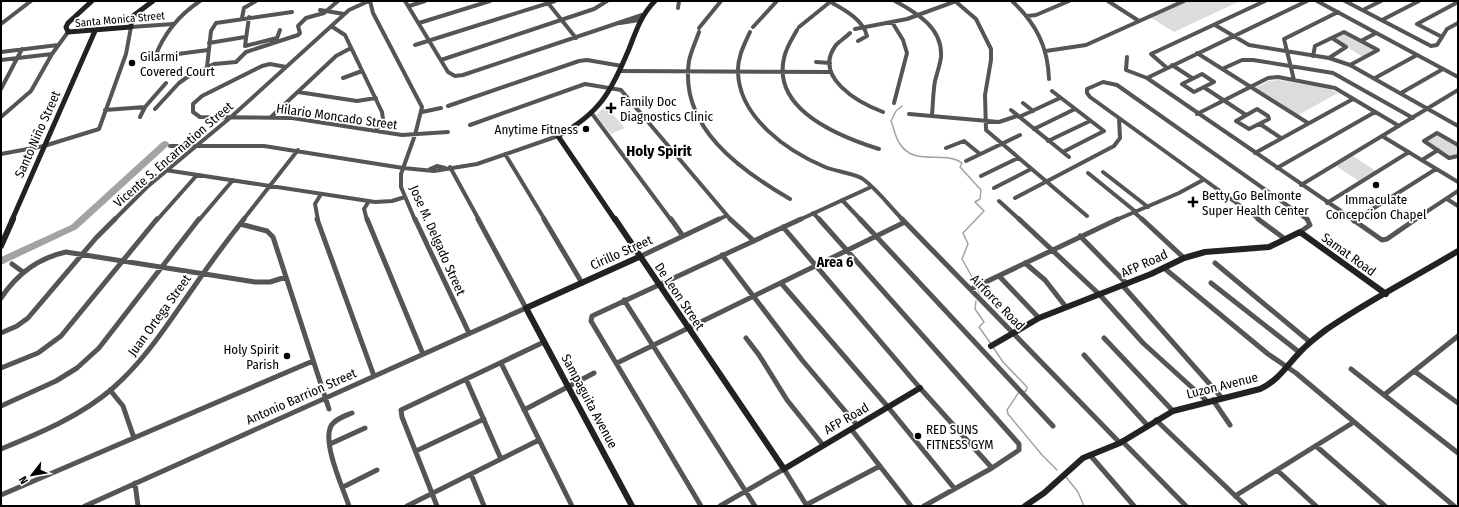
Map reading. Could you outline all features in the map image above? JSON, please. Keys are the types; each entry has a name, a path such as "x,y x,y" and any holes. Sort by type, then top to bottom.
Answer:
{"main road":[{"path":"68,32 66,27 68,23 92,1"},
{"path":"131,27 130,24 133,16 153,1"},
{"path":"558,136 581,124 603,103 621,68 639,20 655,1"},
{"name":"Santa Monica Street","path":"68,32 131,27"},
{"name":"Santo Niño Street","path":"1,246 95,31"},
{"name":"De Leon Street","path":"558,136 784,469"},
{"name":"AFP Road","path":"991,346 1039,318 1125,285 1184,258 1204,252 1265,247 1300,232"},
{"name":"Samat Road","path":"1300,232 1386,294"},
{"name":"Luzon Avenue","path":"1025,506 1039,497 1072,467 1090,455 1121,442 1173,411 1265,387 1278,379 1299,352 1310,342 1346,317 1458,252"},
{"name":"Cirillo Street","path":"526,308 639,257"},
{"name":"Sampaguita Avenue","path":"526,308 566,388 632,506"},
{"name":"AFP Road","path":"784,469 920,388"}],"street":[{"path":"1,24 31,1"},
{"path":"198,1 184,12 173,24 157,49 155,57 208,50"},
{"path":"242,18 244,8 256,1"},
{"path":"155,109 181,81 216,64 235,62 244,53 298,35 300,33 298,26 303,20 326,11 338,1"},
{"path":"370,1 373,13 421,103 422,112 441,108"},
{"name":"Vicente S. Encarnation Street","path":"1,333 28,318 110,223 165,170 198,146 344,14 355,6 370,1"},
{"path":"406,1 448,72 455,76 463,75 642,15"},
{"path":"408,6 425,1"},
{"path":"419,23 490,1"},
{"path":"415,45 555,1"},
{"path":"441,60 594,9 608,1"},
{"path":"678,8 680,3 679,1"},
{"path":"721,1 699,30 691,51 687,71 691,101 697,116 717,146 732,162 748,175 790,199"},
{"path":"753,27 777,1"},
{"path":"858,41 867,36 864,28 848,13 830,1 798,28 786,48 783,60 783,72 786,84 792,96 814,120 847,139 879,150"},
{"path":"895,1 920,15 934,28 941,46 942,55 935,84 932,115"},
{"path":"855,29 920,15 955,1 976,19 991,49 991,60 985,95 986,130 1087,216"},
{"path":"1012,1 1027,16 1041,38 1046,52 1049,79"},
{"path":"1027,16 1036,15 1069,1"},
{"path":"1108,1 1139,21"},
{"path":"1046,52 1086,45 1184,1"},
{"path":"1167,68 1151,54 1265,1"},
{"path":"1146,78 1307,1"},
{"path":"1317,1 1458,77"},
{"path":"1345,1 1434,46 1442,38 1447,29 1457,25"},
{"path":"1363,10 1380,1"},
{"path":"1382,20 1419,1"},
{"path":"1442,38 1417,24 1458,2"},
{"path":"548,3 576,38"},
{"path":"320,10 344,14"},
{"path":"207,68 209,43 212,28 216,23 242,18 292,12"},
{"path":"1294,80 1284,39 1338,12"},
{"path":"249,17 245,37 245,46 277,38 280,30"},
{"path":"620,23 639,20"},
{"path":"892,22 903,40 907,53 894,103"},
{"name":"Santa Monica Street","path":"131,27 173,24"},
{"path":"1215,24 1249,44 1287,52 1329,58 1350,65 1458,126"},
{"path":"331,26 343,32 376,98 383,119 376,131"},
{"path":"1,154 44,146 99,129 126,54 131,27"},
{"path":"1,117 31,90 52,54 68,32"},
{"path":"738,71 741,50 750,32"},
{"path":"1313,56 1313,49 1315,46 1344,32 1378,50 1350,65"},
{"path":"850,33 834,48 830,63 831,72 839,86 849,96 862,104 883,112"},
{"path":"1361,41 1376,33"},
{"path":"209,43 245,37"},
{"path":"1329,58 1346,47 1332,38"},
{"path":"1,52 58,45"},
{"path":"271,116 336,56 351,48"},
{"path":"1,89 22,49"},
{"path":"1197,53 1308,124"},
{"path":"1,60 52,54"},
{"path":"1375,78 1417,55"},
{"path":"1127,57 1126,70 1146,78 1382,240 1387,239 1458,191"},
{"path":"448,106 579,61 587,60 621,68 687,71 831,72"},
{"path":"1222,69 1247,60 1290,65 1333,73 1413,118"},
{"path":"816,62 830,63"},
{"name":"Hilario Moncado Street","path":"286,67 273,64 265,65 202,96 192,108 195,114 200,117 271,116 415,135 448,132"},
{"path":"1172,66 1192,78"},
{"path":"1401,93 1443,69"},
{"path":"343,78 362,71"},
{"name":"Airforce Road","path":"738,71 740,87 746,103 756,118 771,133 789,147 810,160 837,172 860,177 973,288 1013,333 1186,506"},
{"path":"1202,74 1214,82 1205,88 1194,92 1182,85 1182,83 1192,78 1202,74"},
{"path":"1197,114 1251,88 1268,78 1278,77 1333,87 1399,126"},
{"path":"1,81 6,80"},
{"name":"AFP Road","path":"1118,118 1087,93 1087,89 1103,82 1116,85 1311,223 1310,226 1300,232"},
{"path":"140,117 145,107 166,83"},
{"path":"470,125 583,85 612,88 624,92 726,216 754,241"},
{"path":"1205,88 1246,115"},
{"path":"1301,185 1458,90"},
{"path":"298,92 357,101 376,98"},
{"path":"1052,92 1104,132 1063,152"},
{"path":"909,114 1003,122 1033,111 1060,98"},
{"path":"1255,153 1353,99"},
{"path":"1022,103 1033,111"},
{"path":"105,110 145,107"},
{"path":"1034,129 1075,109"},
{"path":"1257,109 1268,116 1269,119 1249,129 1236,121 1246,115 1257,109"},
{"path":"1011,110 1069,157"},
{"name":"Jose M. Delgado Street","path":"422,112 400,181 405,197 469,333"},
{"path":"1277,168 1375,112"},
{"path":"592,115 683,236"},
{"path":"1015,198 1117,144 1120,138 1118,118"},
{"path":"1118,118 1285,239"},
{"path":"1048,141 1090,121"},
{"path":"1260,124 1282,138"},
{"path":"1458,145 1437,134 1424,141 1452,159 1458,156"},
{"path":"966,161 1020,135"},
{"path":"170,146 250,145 298,150 403,168 430,169 436,171 474,164 558,136"},
{"path":"1382,136 1458,182"},
{"path":"1452,141 1458,138"},
{"path":"946,148 964,141 980,154"},
{"name":"Juan Ortega Street","path":"1,449 63,421 110,390 144,357 240,224 298,150"},
{"path":"1422,160 1438,150"},
{"path":"1327,203 1409,152"},
{"path":"505,154 582,283"},
{"path":"981,176 1018,158"},
{"path":"447,168 526,308"},
{"path":"994,188 1031,169"},
{"path":"1354,221 1436,169"},
{"path":"165,170 369,201 385,202 405,197"},
{"path":"1103,172 1148,207"},
{"path":"1088,173 1135,212 1184,258"},
{"path":"1,368 33,355 55,342 197,174"},
{"path":"1,406 56,381 87,360 109,336 233,180"},
{"path":"973,288 984,284 1080,236 1148,207 1203,180"},
{"path":"701,506 591,321 592,316 871,187"},
{"path":"321,194 316,204 316,216 374,376"},
{"path":"1447,199 1458,206"},
{"path":"842,200 1053,426"},
{"path":"369,201 364,209 365,214 423,354"},
{"path":"998,201 1100,295 1143,343 1211,401 1230,425"},
{"path":"813,213 1019,444 1020,447 1016,452 992,468 924,506"},
{"name":"Cirillo Street","path":"639,257 726,216"},
{"path":"617,363 905,222"},
{"path":"240,224 262,229 271,234 328,409"},
{"path":"783,227 920,388 992,468"},
{"path":"1080,236 1125,285 1222,398"},
{"path":"1,298 23,272 36,264 61,253 84,254 203,274 263,282 286,277"},
{"path":"722,255 755,295 802,360 854,427 880,466 912,506"},
{"path":"1025,263 1044,280 1066,307"},
{"path":"12,264 23,272"},
{"path":"1215,264 1310,342"},
{"path":"1164,268 1268,354 1287,367 1454,506"},
{"path":"999,276 1039,318"},
{"path":"781,283 888,407 954,488"},
{"path":"1211,283 1299,352"},
{"path":"624,300 755,506"},
{"name":"Antonio Barrion Street","path":"85,506 526,308"},
{"path":"1384,395 1458,336"},
{"path":"746,338 759,355 787,400 822,445"},
{"path":"1104,338 1173,411"},
{"path":"437,506 401,411 544,342"},
{"path":"1084,356 1148,426"},
{"path":"1,495 313,361"},
{"path":"501,363 572,506"},
{"path":"1352,369 1458,454"},
{"path":"1414,370 1458,404"},
{"path":"524,410 561,392 594,373"},
{"path":"466,379 501,459"},
{"path":"110,390 123,406 134,438"},
{"path":"349,506 330,444 329,432 330,427 337,420 352,413"},
{"path":"416,452 484,419"},
{"path":"1156,420 1246,506"},
{"path":"1235,496 1354,422"},
{"path":"330,444 365,428"},
{"path":"407,506 539,440"},
{"path":"1316,446 1385,506"},
{"path":"1090,455 1134,506"},
{"path":"720,506 784,469 807,505 880,466"},
{"path":"343,486 377,470"},
{"path":"1277,470 1316,506"},
{"path":"471,474 484,506"},
{"path":"135,483 138,506"}],"shaded area":[{"path":"1187,1 1238,2 1174,32 1150,17"},
{"path":"1346,33 1376,50 1363,57 1334,39"},
{"path":"1279,80 1329,89 1338,93 1298,115 1254,88 1269,81"},
{"path":"606,106 625,128 611,134 596,115"},
{"path":"1437,134 1458,147 1458,153 1452,157 1426,142"},
{"path":"1353,156 1376,171 1359,181 1336,166"}],"waterway":[{"path":"902,106 896,111 891,121 898,141 906,151 921,157 954,159 962,163 960,167 981,190 980,199 975,202 984,211 963,233 968,244 962,259 976,284"},
{"path":"1,261 74,227 165,144"},
{"path":"977,288 980,294"},
{"path":"976,301 975,309 984,322 979,327 991,344"},
{"path":"993,347 1003,362 1027,387 1026,391 1023,392"},
{"path":"1019,392 1007,410 1008,414 1042,455 1057,470"},
{"path":"1066,477 1078,492 1084,506"}],"place":[{"name":"Gilarmi Covered Court","path":"132,63"},
{"name":"Family Doc Diagnostics Clinic","path":"611,108"},
{"name":"Anytime Fitness","path":"586,129"},
{"name":"Immaculate Concepcion Chapel","path":"1376,185"},
{"name":"Betty Go Belmonte Super Health Center","path":"1193,202"},
{"name":"Holy Spirit Parish","path":"287,356"},
{"name":"RED SUNS FITNESS GYM","path":"918,436"}],"district":[{"name":"Holy Spirit","path":"659,151"},
{"name":"Area 6","path":"835,262"}]}
